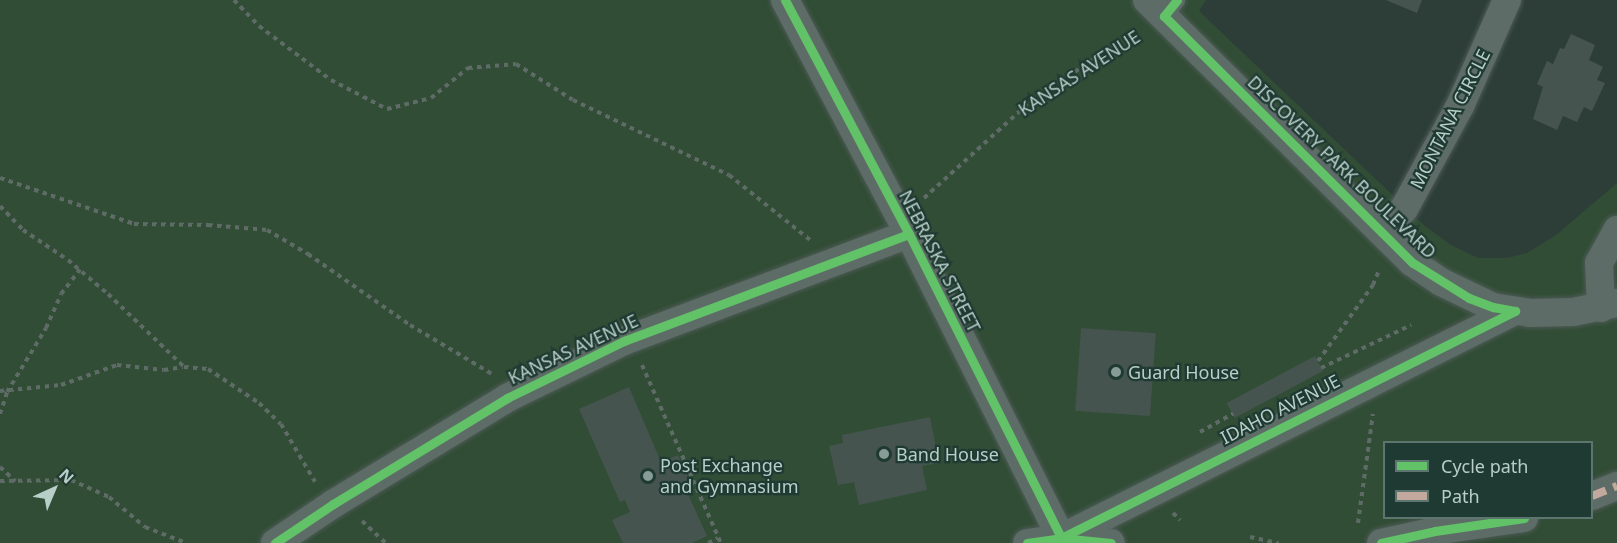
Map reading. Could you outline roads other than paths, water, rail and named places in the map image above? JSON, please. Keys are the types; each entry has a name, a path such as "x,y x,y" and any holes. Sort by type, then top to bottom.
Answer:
{"street":[{"name":"NEBRASKA STREET","path":"785,0 904,224 1061,538"},
{"name":"MONTANA CIRCLE","path":"1383,232 1404,209 1460,106 1507,0"},
{"name":"DISCOVERY PARK BOULEVARD","path":"1163,5 1413,263 1441,282 1485,304 1515,311 1554,314 1609,305"},
{"name":"KANSAS AVENUE","path":"274,543 333,504 507,398 624,341 837,261 904,224"},
{"path":"1609,305 1599,263 1617,230"},
{"name":"IDAHO AVENUE","path":"1061,538 1515,311"},
{"path":"1593,496 1617,486"},
{"path":"1369,537 1435,531 1517,519"},
{"path":"1027,543 1061,538 1111,543"}],"place":[{"name":"Guard House","path":"1116,372"},
{"name":"Band House","path":"884,454"},
{"name":"Post Exchange and Gymnasium","path":"648,476"}]}
